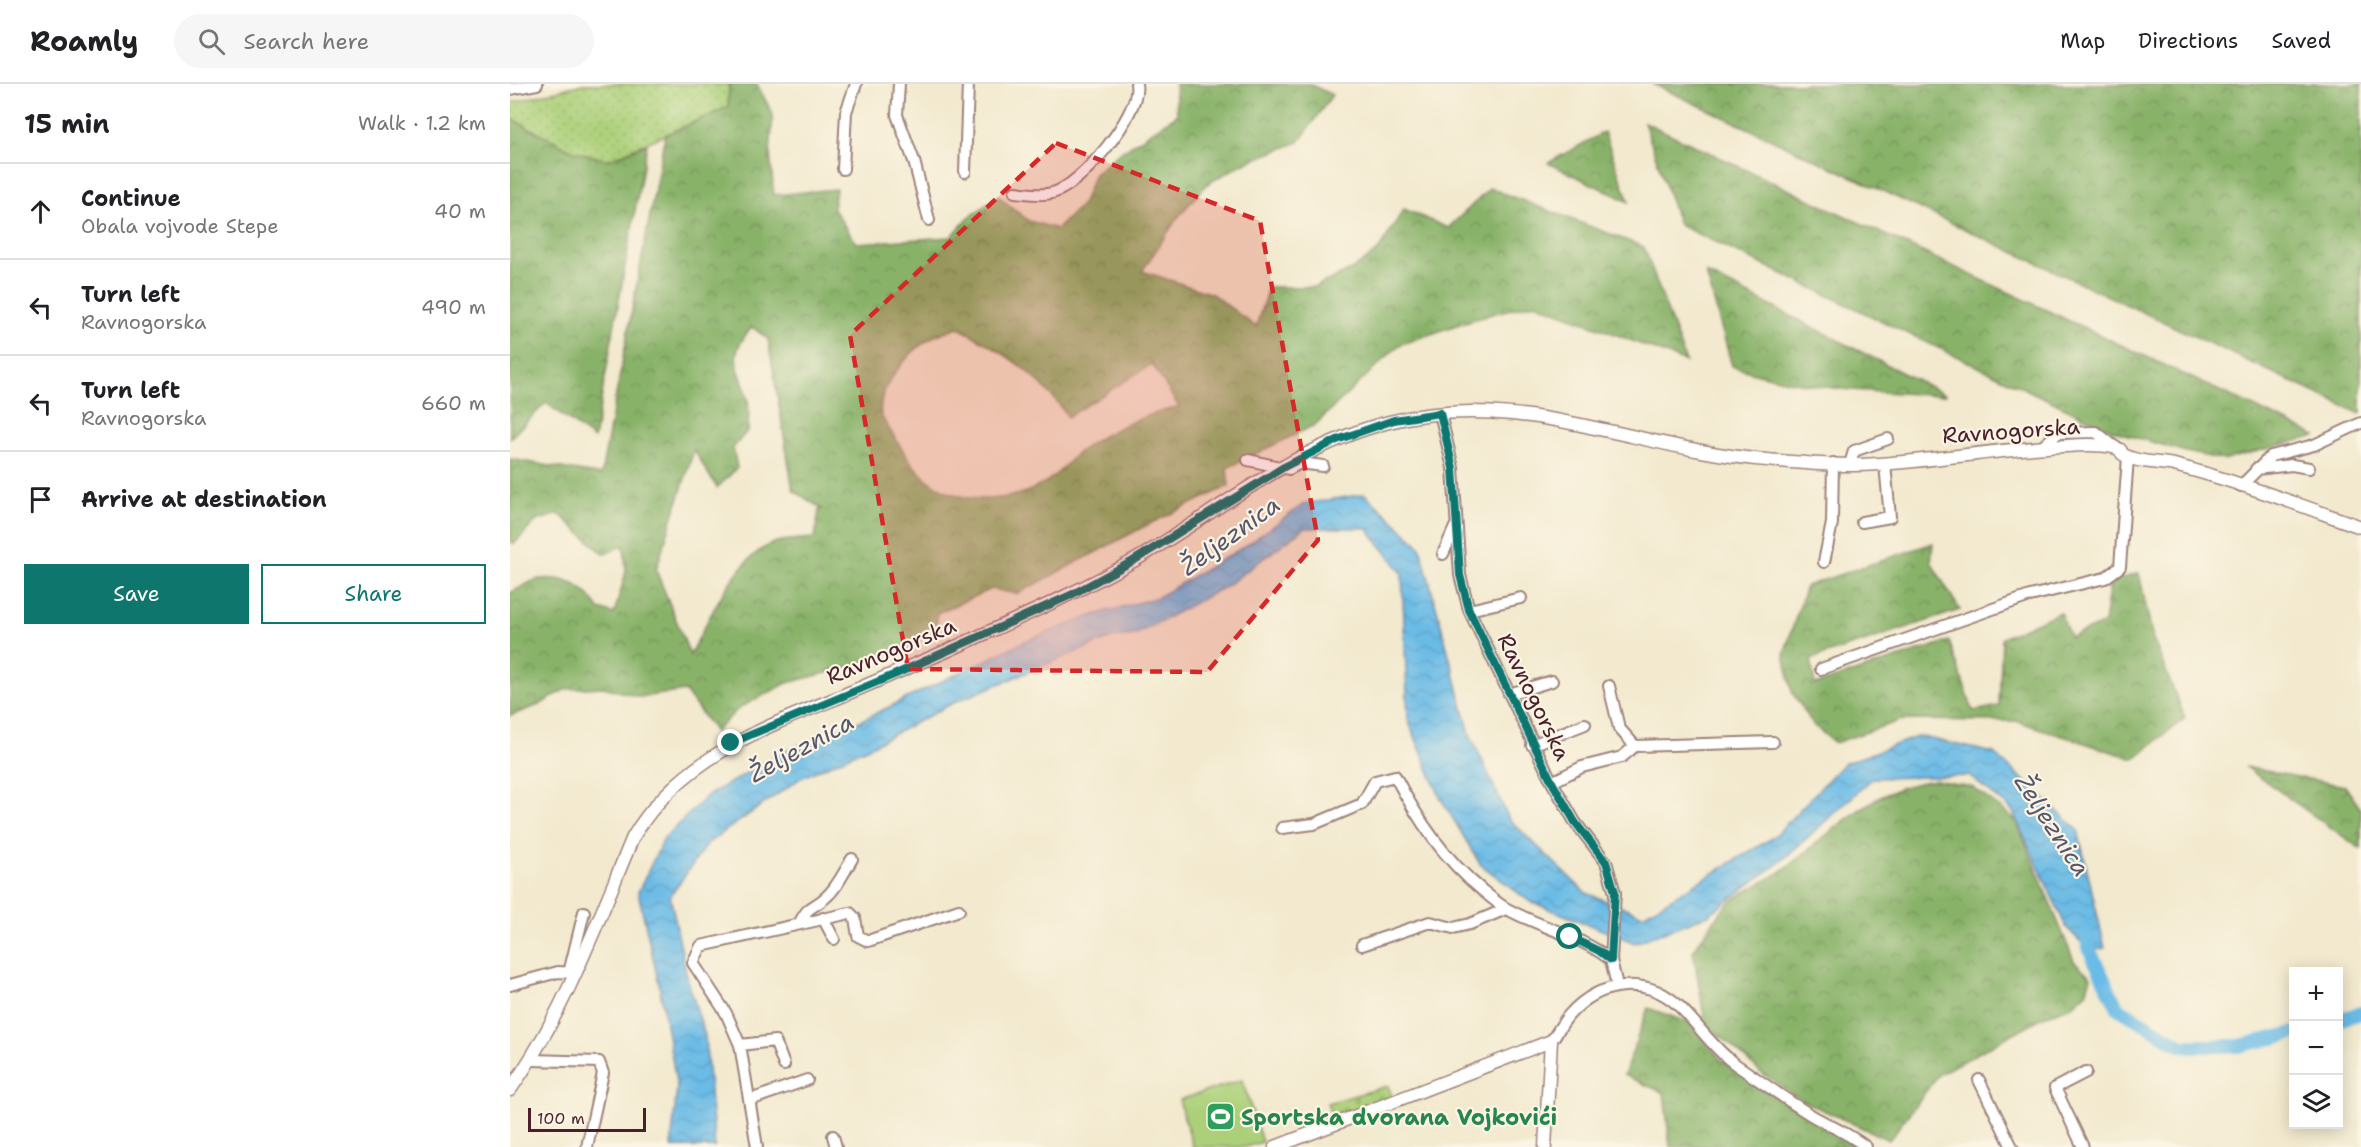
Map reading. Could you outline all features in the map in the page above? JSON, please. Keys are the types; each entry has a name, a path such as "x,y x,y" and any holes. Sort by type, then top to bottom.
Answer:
{"main road":[{"name":"Ravnogorska","path":"510,1090 532,1060 633,837 645,817 665,794 704,762 731,743 896,674 1071,595 1133,561 1284,467 1365,429 1394,420 1466,411 1521,413 1661,443 1763,460 1850,464 1885,464 2043,446 2116,448 2128,457 2174,465 2361,527"},
{"path":"1283,1146 1551,1041 1545,1147"}],"street":[{"path":"510,89 537,84"},
{"path":"843,169 846,112 856,84"},
{"path":"899,84 897,115 914,162 929,220"},
{"path":"965,172 968,84"},
{"path":"1015,192 1053,193 1077,177 1105,150 1126,122 1137,92 1136,84"},
{"name":"Ravnogorska","path":"1440,413 1453,468 1460,575 1469,610 1532,745 1552,782 1575,822 1606,862 1615,892 1612,956 1617,986"},
{"path":"2241,486 2271,456 2314,445 2361,423"},
{"path":"1850,464 1854,451 1888,439"},
{"path":"1821,669 2030,596 2105,578 2120,567 2128,457"},
{"path":"1248,460 1289,469 1300,463 1323,466"},
{"path":"1824,562 1832,523 1833,463"},
{"path":"1862,522 1890,517 1885,464"},
{"path":"2256,470 2292,465 2309,468"},
{"path":"1443,554 1457,525"},
{"path":"1469,610 1521,598"},
{"path":"1509,694 1552,681"},
{"path":"1609,686 1619,728 1635,746"},
{"path":"1532,745 1585,724"},
{"path":"1552,782 1582,767 1622,757 1635,746 1773,742"},
{"path":"1282,828 1314,824 1362,804 1375,781 1395,776 1412,810 1432,839 1465,876 1506,909 1612,956"},
{"path":"799,924 807,908 824,900 834,889 852,859"},
{"path":"1362,945 1430,922 1454,928 1470,924 1506,909"},
{"path":"757,1147 740,1045 726,1013 693,963 700,946 850,913 855,918 858,936 868,941 959,910"},
{"path":"510,985 558,972 572,973 584,912"},
{"path":"823,918 834,939"},
{"path":"1551,1041 1569,1015 1583,1003 1617,986 1646,986 1663,994 1680,1007 1722,1055 1806,1112 1853,1136 1866,1147"},
{"path":"740,1045 775,1041 784,1065"},
{"path":"532,1060 599,1062 603,1073 587,1147"},
{"path":"2084,1147 2055,1088 2086,1072"},
{"path":"750,1100 807,1080"},
{"path":"1978,1080 2012,1147"}],"highlighted area":[{"path":"1056,143 1260,221 1318,540 1207,672 908,669 850,335"}],"green space":[{"path":"583,84 729,84 728,107 608,160 573,151 510,118 510,103"},
{"path":"729,84 757,84 773,115 770,154 774,195 836,189 833,208 856,243 951,237 968,218 998,196 1029,221 1057,229 1083,203 1094,174 1118,154 1177,115 1175,84 1310,84 1332,95 1299,142 1242,164 1207,184 1178,217 1142,271 1212,294 1256,327 1268,287 1314,287 1351,270 1378,251 1404,209 1448,228 1490,188 1644,247 1686,362 1535,303 1480,317 1399,345 1315,425 1227,468 1229,486 1149,524 1017,594 992,589 937,613 936,633 865,663 787,683 739,708 715,732 685,691 640,697 603,687 566,689 539,705 510,716 510,593 536,580 558,579 581,589 599,609 614,614 626,572 624,545 604,554 559,514 536,521 514,544 510,540 510,459 601,475 665,135 728,107","holes":["752,327 768,339 793,490 822,509 819,510 815,538 777,542 762,549 736,574 715,607 690,655 656,570 694,450 717,488 737,468 733,448 748,430 749,405 736,357 738,348","957,327 1004,354 1033,376 1058,402 1068,417 1152,364 1179,407 1141,418 1103,436 1080,451 1054,476 1024,492 991,499 957,495 927,479 914,466 881,416 883,394 904,362 931,338"]},
{"path":"1653,84 2361,84 2361,414"},
{"path":"510,118 573,151 608,160 647,144 594,439 546,403 510,438"},
{"path":"1644,122 2316,436 2224,460 2186,452 2114,431 1679,225"},
{"path":"1604,132 1629,202 1548,163"},
{"path":"1706,273 1946,395 1865,391 1811,385 1732,366"},
{"path":"1933,543 1931,562 1960,610 1811,659 1815,685 1949,641 1973,711 1999,706 2002,638 2060,612 2070,637 2104,624 2110,582 2139,573 2153,639 2185,718 2134,759 2016,721 1902,720 1835,743 1814,726 1792,692 1784,654 1806,586"},
{"path":"2245,767 2345,786 2361,809 2361,849"},
{"path":"1936,780 1972,787 2016,820 2074,961 2091,977 2086,993 2072,1006 2047,1015 1939,1074 1889,1140 1803,1101 1760,1072 1705,1022 1693,951 1714,920 1733,900 1780,872 1852,815 1890,792"},
{"path":"1648,1008 1688,1022 1722,1060 1857,1147 1670,1147 1664,1093 1624,1075"},
{"path":"1242,1080 1262,1142 1246,1147 1193,1147 1179,1100"},
{"path":"1388,1086 1393,1098 1333,1120 1327,1103"}],"water":[{"path":"1365,494 1420,546 1470,734 1509,819 1586,893 1643,915 1774,837 1843,764 1919,736 1994,753 2078,830 2105,948 2090,951 2066,927 2012,810 1969,776 1873,778 1784,859 1708,915 1635,943 1529,901 1480,864 1440,797 1408,720 1402,573 1367,528 1305,528 1226,586 1135,635 1111,638 955,702 875,744 801,778 708,843 670,896 688,981 705,1036 715,1147 671,1147 677,1087 659,984 638,892 664,838 708,795 786,751 860,721 1025,641 1097,614 1158,597 1245,546 1304,504"}],"waterway":[{"name":"Željeznica","path":"2086,935 2090,951 2118,1008 2182,1046 2239,1046 2289,1034"},
{"name":"Željeznica","path":"2343,1018 2361,1013"}],"place":[{"name":"Sportska dvorana Vojkovići","path":"1220,1117"}],"route":[{"path":"731,743 896,674 1071,595 1195,524 1284,467 1337,440 1394,420 1440,413 1453,468 1460,575 1469,610 1532,745 1575,822 1606,862 1615,892 1611,960 1599,951 1570,937"}]}
